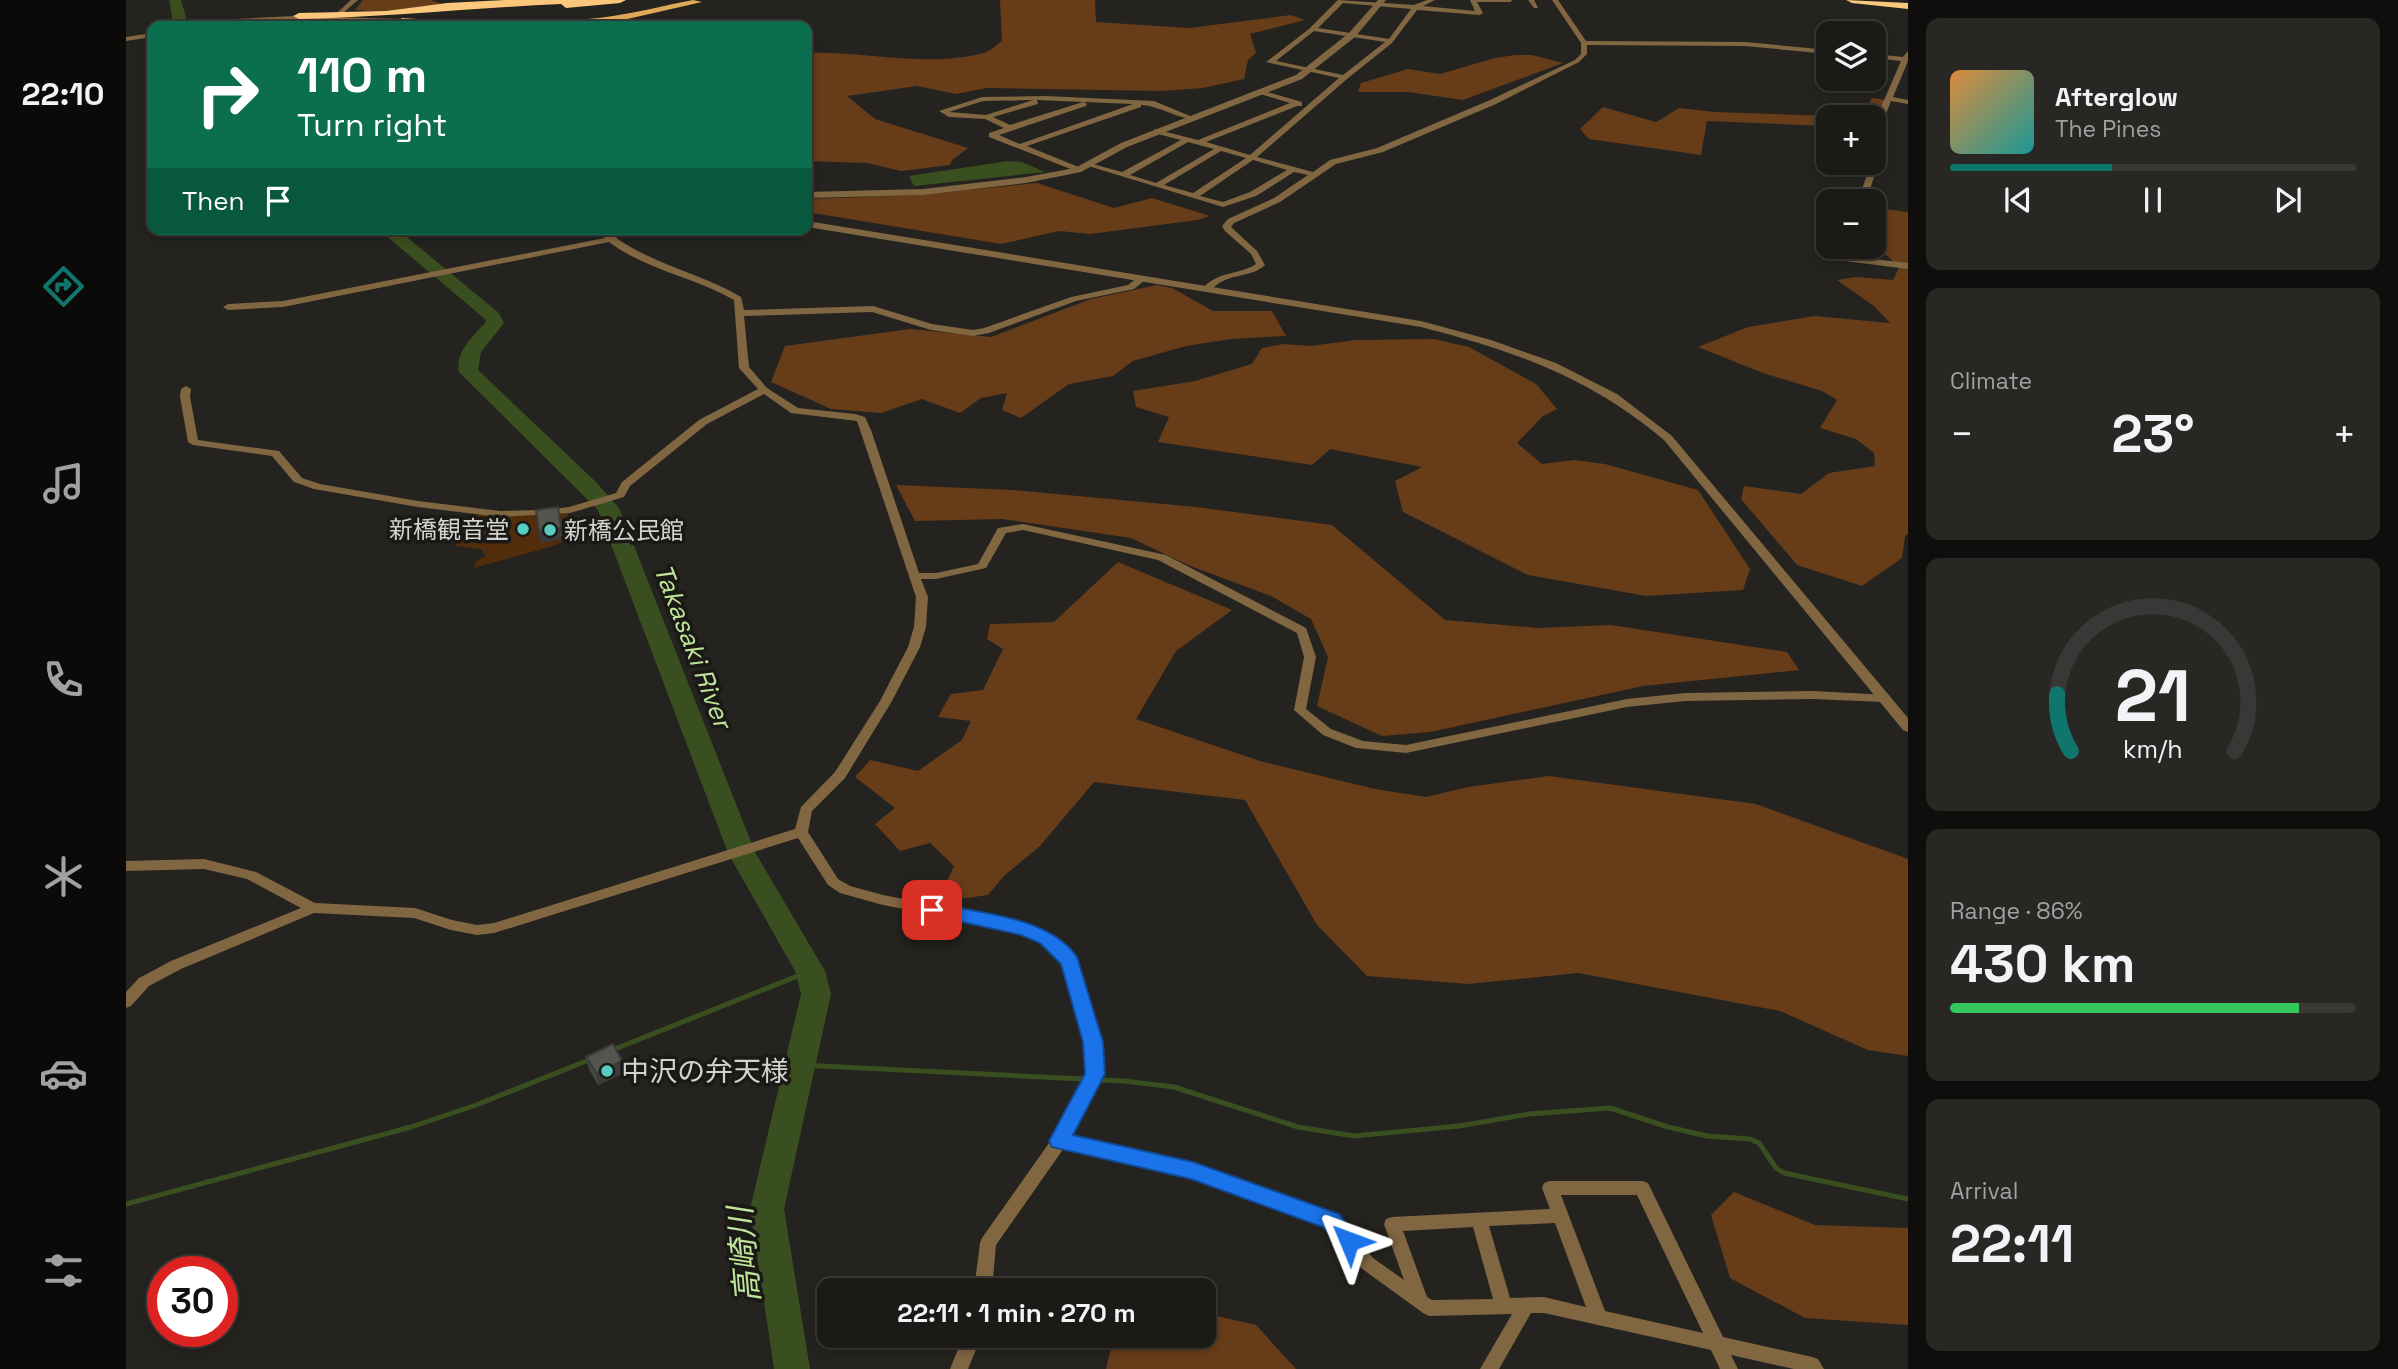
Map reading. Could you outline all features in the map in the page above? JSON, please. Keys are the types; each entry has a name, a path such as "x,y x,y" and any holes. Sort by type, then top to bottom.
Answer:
{"highway":[{"path":"299,16 386,14 456,6 578,0"},
{"path":"408,21 457,10 547,7 620,0"},
{"path":"1852,0 1908,3"},
{"path":"1901,0 1908,3"},
{"path":"406,21 423,12 456,6"}],"main road":[{"path":"584,21 630,16 700,1"},
{"path":"604,21 644,16 700,1"}],"street":[{"path":"340,13 355,0"},
{"path":"1344,78 1270,62 1312,29 1342,0 1480,13 1474,0 1510,0"},
{"path":"1194,196 1251,159 1391,41 1416,8 1432,0"},
{"path":"1207,289 1215,279 1249,271 1261,265 1254,253 1228,229 1227,224 1277,200 1338,160 1380,150 1577,61 1584,54 1584,43 1555,0"},
{"path":"812,195 923,192 1078,170 1124,145 1263,92 1309,70 1352,34 1379,2"},
{"path":"243,21 299,16 373,21"},
{"path":"283,21 333,21"},
{"path":"1312,29 1391,41"},
{"path":"126,38 147,34"},
{"path":"1584,43 1745,44 1816,51"},
{"path":"1866,189 1879,150 1882,114 1907,56 1886,56"},
{"path":"1263,92 1310,107"},
{"path":"1889,97 1908,102"},
{"path":"1045,98 986,117 949,115 943,111 982,99 1045,98 1154,103 1191,118"},
{"path":"1078,170 992,135 1093,100"},
{"path":"1020,146 1145,102"},
{"path":"1196,143 1297,103"},
{"path":"986,117 1010,128"},
{"path":"1157,131 1315,175"},
{"path":"1123,175 1185,139"},
{"path":"1158,185 1220,149"},
{"path":"1089,165 1223,205 1231,204 1293,169"},
{"path":"812,225 1421,324 1471,336 1560,368 1622,401 1651,422 1678,450 1908,727"},
{"path":"606,235 650,261 723,288 738,299 744,368 764,390 795,411 861,419 900,537 916,576 923,609 914,647 886,701 840,775 806,810 801,832 833,882 845,890 1007,923 1046,938 1063,951 1075,974 1093,1042 1095,1074 1060,1141 988,1243 984,1278"},
{"path":"228,307 283,304 610,239"},
{"path":"1849,259 1908,266"},
{"path":"739,313 873,309 931,327 973,333 986,331 1074,299 1131,287 1141,279"},
{"path":"186,389 193,442 275,453 298,480 318,487 418,504 500,514 570,510 620,495 626,484 703,422 764,390"},
{"path":"916,576 936,576 982,566 1002,530 1023,527 1162,557 1302,631 1310,657 1300,710 1327,732 1361,745 1406,749 1627,703 1685,697 1813,695 1885,698"},
{"path":"126,866 204,864 251,875 313,908 415,914 477,930 494,928 801,832"},
{"path":"126,1002 144,982 176,965 313,908"},
{"path":"1060,1141 1193,1170 1331,1220 1367,1263 1429,1308 1544,1305 1812,1364 1815,1369"},
{"path":"1599,1318 1550,1188 1643,1188 1728,1369"},
{"path":"1420,1301 1392,1224 1560,1216"},
{"path":"1479,1220 1504,1306"},
{"path":"1489,1369 1526,1306"},
{"path":"959,1369 968,1348"}],"shaded area":[{"path":"363,0 431,0 441,4 379,12 355,10"},
{"path":"1000,0 1095,0 1096,22 1189,28 1291,15 1305,20 1250,34 1256,53 1248,60 1244,79 1203,88 1161,91 987,88 956,94 917,86 847,96 875,119 968,148 952,160 950,165 901,171 867,163 812,161 812,53 940,59 984,53 1002,41"},
{"path":"1515,55 1532,55 1563,63 1463,100 1408,92 1358,92 1361,83 1408,69 1440,74"},
{"path":"1872,98 1886,100 1883,105 1868,105"},
{"path":"1603,107 1656,122 1679,108 1816,115 1816,125 1707,121 1701,155 1589,139 1580,129"},
{"path":"1008,161 1022,162 1045,172 914,186 909,176"},
{"path":"1037,183 1114,208 1152,198 1210,216 1198,220 1090,234 1059,231 1001,244 812,213 812,199 917,195"},
{"path":"1886,209 1908,212 1908,534 1905,536 1902,558 1862,586 1797,565 1741,499 1744,486 1801,494 1829,473 1875,466 1874,453 1856,439 1820,428 1837,400 1822,391 1763,373 1698,347 1748,327 1815,316 1890,323 1875,307 1837,280 1856,277 1893,280 1899,268 1888,256"},
{"path":"1157,285 1172,288 1213,311 1272,311 1286,336 1231,339 1186,346 1133,361 1113,376 1069,384 1021,418 1002,410 1007,393 981,398 960,413 922,399 881,413 831,409 771,382 785,346 910,329 991,337 1091,299"},
{"path":"1434,339 1469,347 1536,384 1557,409 1543,416 1517,443 1542,464 1574,460 1605,464 1698,490 1750,569 1743,590 1646,596 1528,575 1403,512 1395,481 1422,467 1330,449 1312,465 1158,442 1169,417 1136,407 1133,391 1195,381 1252,364 1262,348 1284,344 1310,346 1356,340"},
{"path":"896,485 1013,490 1196,507 1332,525 1445,620 1538,628 1611,625 1787,652 1799,670 1643,686 1430,732 1382,736 1317,706 1328,657 1311,619 1271,596 1188,565 1131,538 1002,519 915,521"},
{"path":"568,511 568,539 553,546 474,568 476,561 486,556 481,549 455,546 458,531 480,513"},
{"path":"1118,562 1232,610 1176,651 1136,719 1260,761 1375,789 1426,797 1468,787 1549,776 1756,804 1908,859 1908,1056 1868,1050 1780,1011 1578,973 1468,984 1367,976 1317,925 1245,800 1094,782 1040,846 1004,876 988,895 937,902 954,866 930,843 900,851 875,824 895,808 855,777 870,760 918,771 962,740 971,721 938,717 951,694 983,690 1003,649 987,639 990,624 1054,622"},
{"path":"1734,1192 1815,1225 1908,1228 1908,1325 1805,1318 1730,1278 1711,1215"},
{"path":"1216,1316 1256,1325 1296,1369 1106,1369 1111,1348 1216,1348"}],"building":[{"path":"558,507 561,528 539,532 536,510"},
{"path":"613,1044 622,1061 596,1073 586,1057"}],"waterway":[{"name":"Takasaki River","path":"175,0 180,21"},
{"name":"Takasaki River","path":"393,235 493,317 495,323 471,352 467,366 469,372 589,486 608,508 742,853 810,971 816,994 767,1209 792,1369"},
{"path":"610,1051 810,971"},
{"path":"126,1204 411,1127 476,1105 589,1060"},
{"path":"801,1065 1124,1081 1174,1087 1298,1127 1354,1136 1459,1126 1529,1114 1610,1108 1668,1127 1707,1136 1750,1139 1759,1143 1776,1168 1784,1173 1908,1199"}],"tunnel":[{"path":"329,21 340,13"}],"place":[{"name":"新橋観音堂","path":"523,529"},
{"name":"新橋公民館","path":"550,530"},
{"name":"中沢の弁天様","path":"607,1071"}],"route":[{"path":"932,910 1007,923 1025,929 1046,938 1063,951 1070,962 1093,1042 1095,1074 1060,1141 1193,1170 1331,1220 1349,1241"}],"water label":[{"name":"高崎川","path":"744,1255"}]}
